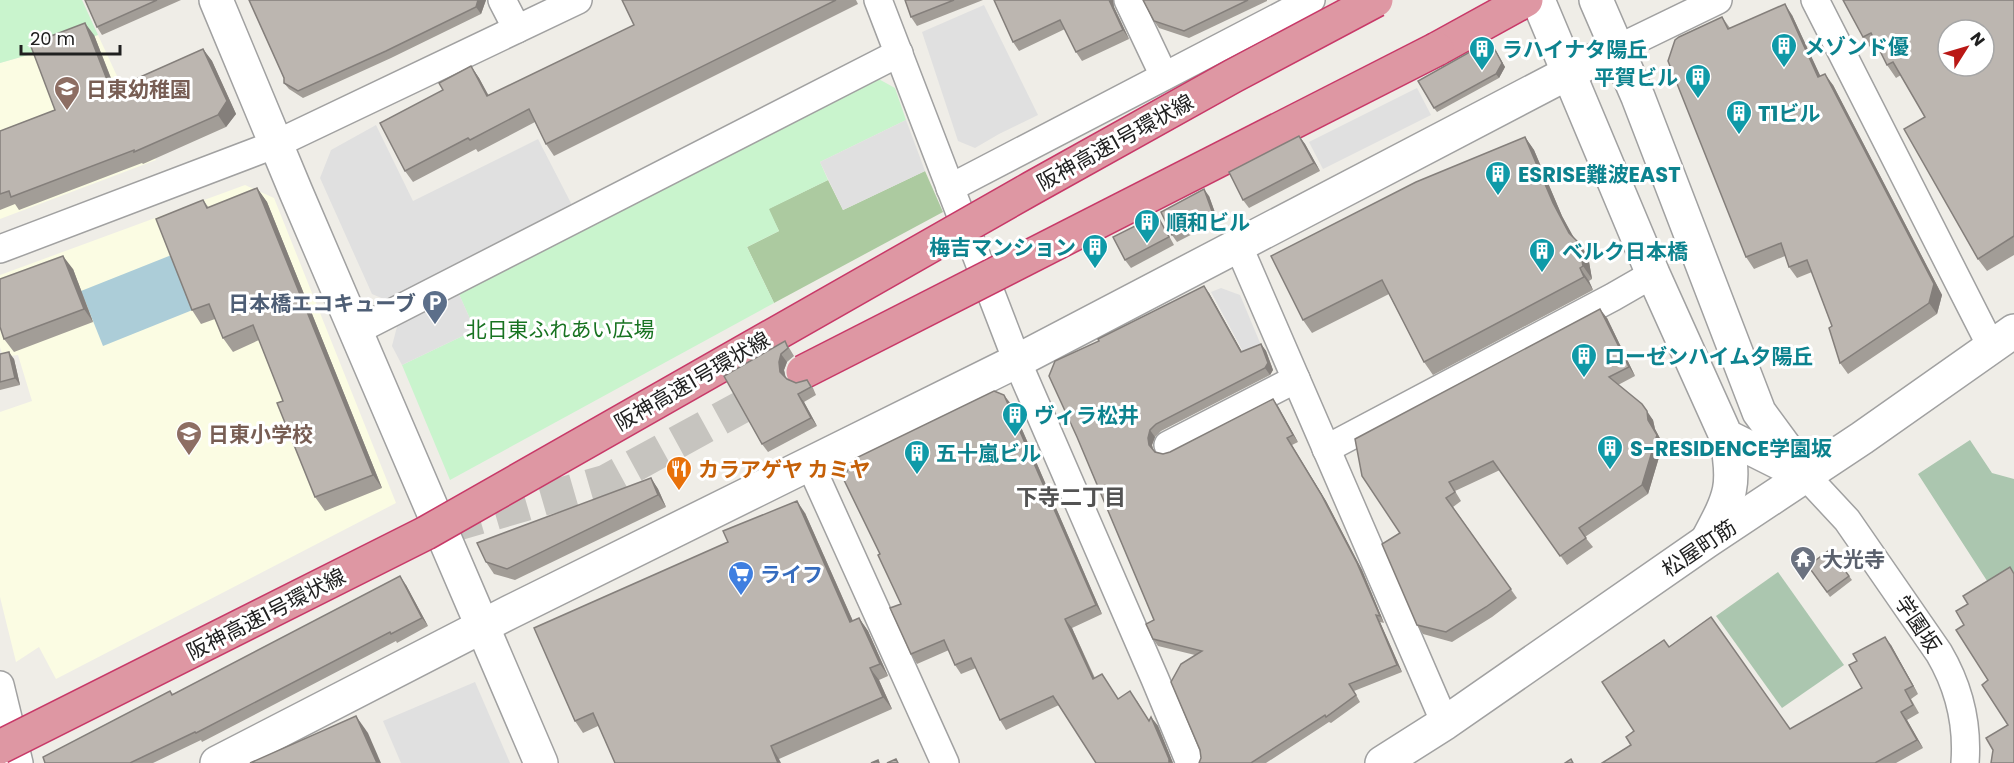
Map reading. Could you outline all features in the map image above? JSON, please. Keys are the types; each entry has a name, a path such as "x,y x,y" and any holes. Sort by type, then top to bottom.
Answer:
{"highway":[{"name":"阪神高速1号環状線","path":"0,747 426,533 1032,188 1233,76 1376,0"},
{"path":"803,372 1437,49 1526,0"}],"street":[{"path":"216,0 541,763"},
{"path":"502,0 517,30"},
{"path":"0,249 276,144 578,0"},
{"path":"878,0 1017,361 1190,763"},
{"path":"1128,0 1164,76"},
{"path":"950,188 1311,0"},
{"path":"1538,0 1653,274 1726,436 1732,484 1725,507 1707,541"},
{"path":"1596,0 1638,97 1759,412 1806,476"},
{"path":"217,763 810,462 1017,361 1568,73 1718,0"},
{"path":"1815,0 2003,338"},
{"path":"356,331 899,53"},
{"path":"1238,246 1445,723"},
{"path":"1326,449 1653,274"},
{"name":"松屋町筋","path":"1382,763 1445,723 1707,541 1806,476 2003,338"},
{"path":"1168,445 1296,379"},
{"path":"1726,436 1806,476"},
{"path":"810,462 945,763"},
{"name":"学園坂","path":"1806,476 1847,520 1939,653 1951,674 1963,713 1965,763"},
{"path":"0,685 19,763"}],"shaded area":[{"path":"984,5 1038,115 975,148 958,141 922,32"},
{"name":"日東幼稚園","path":"98,35 156,160 0,219 0,63"},
{"path":"1417,88 1431,115 1323,169 1309,142"},
{"path":"906,120 925,171 843,210 820,162"},
{"path":"376,125 413,201 538,139 573,207 391,302 372,294 320,178 331,150"},
{"name":"日東小学校","path":"245,185 274,198 396,503 56,679 39,647 16,662 0,597 0,412 32,401 18,355 3,357 0,347 0,275"},
{"path":"1221,288 1240,295 1263,350 1246,357 1211,292"},
{"name":"日本橋エコキューブ","path":"458,292 475,330 402,365 392,346 398,323"},
{"path":"1970,440 1992,473 2014,479 2014,574 1991,587 1918,474"},
{"path":"1778,572 1844,665 1782,708 1716,616"},
{"path":"475,682 510,763 401,763 383,721"}],"green space":[{"path":"0,0 82,0 98,35 0,63"},
{"name":"北日東ふれあい広場","path":"875,77 895,88 906,120 820,162 828,180 769,209 779,231 747,247 774,303 450,480 402,365 475,330 458,292"},
{"path":"925,171 943,212 774,303 747,247 779,231 768,209 828,180 843,210"}],"water":[{"path":"174,254 195,309 103,346 81,291"}],"building":[{"path":"85,0 157,0 97,27"},
{"path":"249,0 478,0 476,7 298,91 284,83 284,78"},
{"path":"622,0 836,0 546,144 529,109 405,171 380,123 443,90 439,83 471,66 487,96 634,25"},
{"path":"905,0 954,0 911,17"},
{"path":"994,0 1109,0 1123,30 1076,52 1060,20 1013,42"},
{"path":"1143,0 1248,0 1184,31 1154,21"},
{"path":"1843,0 2014,0 2014,236 1978,259 1904,129 1925,117 1893,62 1887,65 1871,33 1863,37"},
{"path":"1785,4 1818,77 1825,74 1934,284 1929,303 1840,363 1829,328 1832,326 1807,260 1789,267 1781,243 1746,257 1668,61 1675,40 1679,37 1722,17 1728,29"},
{"name":"日東幼稚園","path":"85,23 111,90 203,49 227,101 218,115 134,152 134,150 11,197 9,191 0,194 0,131 55,110 30,44"},
{"path":"1484,44 1494,48 1502,63 1496,74 1434,108 1418,81"},
{"path":"1299,136 1314,163 1243,200 1229,172"},
{"path":"1525,137 1553,203 1569,233 1579,243 1583,266 1580,268 1584,277 1424,362 1382,280 1303,320 1271,256 1416,182"},
{"path":"257,188 373,475 315,497 277,403 283,401 253,325 223,338 209,304 192,310 156,219 203,200 207,208"},
{"path":"1204,189 1213,214 1172,235 1161,212"},
{"path":"1157,215 1169,237 1125,260 1113,237"},
{"path":"63,256 84,309 4,339 0,327 0,279"},
{"path":"1204,286 1241,352 1261,344 1268,363 1265,368 1156,424 1150,430 1149,445 1155,452 1163,454 1170,452 1273,399 1293,435 1287,438 1321,494 1357,563 1380,616 1376,615 1397,665 1349,684 1356,695 1326,717 1325,715 1251,763 1199,763 1200,750 1171,682 1181,664 1202,651 1153,639 1146,624 1154,620 1049,376 1055,361 1099,341 1098,339"},
{"path":"1600,309 1629,367 1609,377 1642,404 1657,435 1642,485 1579,528 1586,538 1560,556 1493,461 1449,482 1455,492 1446,498 1511,589 1446,632 1417,625 1382,544 1400,533 1362,476 1355,439"},
{"path":"785,341 788,348 781,354 780,372 787,379 796,383 807,380 811,387 798,394 811,418 762,444 724,376"},
{"path":"9,352 15,378 0,382 0,354"},
{"path":"994,391 1004,395 1096,605 1065,619 1093,679 1102,674 1118,699 1130,691 1149,721 1151,717 1169,763 1096,763 1053,696 1000,720 971,658 955,665 944,640 911,654 890,608 901,604 878,555 880,554 843,478 854,459"},
{"path":"651,478 658,495 507,569 486,562 477,543"},
{"name":"ライフ","path":"797,501 850,622 859,618 880,664 870,668 883,697 771,746 778,763 615,763 593,713 575,721 534,628 728,542 723,531"},
{"path":"1828,551 1849,576 1827,592 1808,566"},
{"path":"2010,567 2014,574 2014,763 1991,763 1993,750 1986,738 2008,725 1982,685 1988,680 1956,630 1964,625 1956,611 1968,604 1963,596"},
{"path":"400,576 422,618 391,634 390,632 196,733 130,763 45,763 43,757 170,691 172,695"},
{"path":"1711,617 1790,729 1862,688 1849,665 1857,661 1853,654 1885,637 1913,686 1905,690 1913,705 1901,712 1917,740 1875,763 1602,763 1631,745 1626,737 1634,731 1602,682 1664,640 1669,647"},
{"path":"356,716 377,763 250,763"}],"tunnel":[{"path":"448,527 606,481 780,386"}],"place":[{"name":"メゾンド優","path":"1784,69"},
{"name":"ラハイナタ陽丘","path":"1482,72"},
{"name":"平賀ビル","path":"1698,100"},
{"name":"日東幼稚園","path":"67,112"},
{"name":"T1ビル","path":"1739,136"},
{"name":"ESRISE難波EAST","path":"1498,197"},
{"name":"順和ビル","path":"1147,245"},
{"name":"梅吉マンション","path":"1095,270"},
{"name":"ベルク日本橋","path":"1542,274"},
{"name":"日本橋エコキューブ","path":"435,326"},
{"name":"ローゼンハイム夕陽丘","path":"1584,379"},
{"name":"ヴィラ松井","path":"1015,438"},
{"name":"日東小学校","path":"189,457"},
{"name":"S-RESIDENCE学園坂","path":"1610,471"},
{"name":"五十嵐ビル","path":"917,476"},
{"name":"カラアゲヤ カミヤ","path":"679,492"},
{"name":"大光寺","path":"1803,582"},
{"name":"ライフ","path":"741,597"}],"district":[{"name":"下寺二丁目","path":"1071,497"}]}
